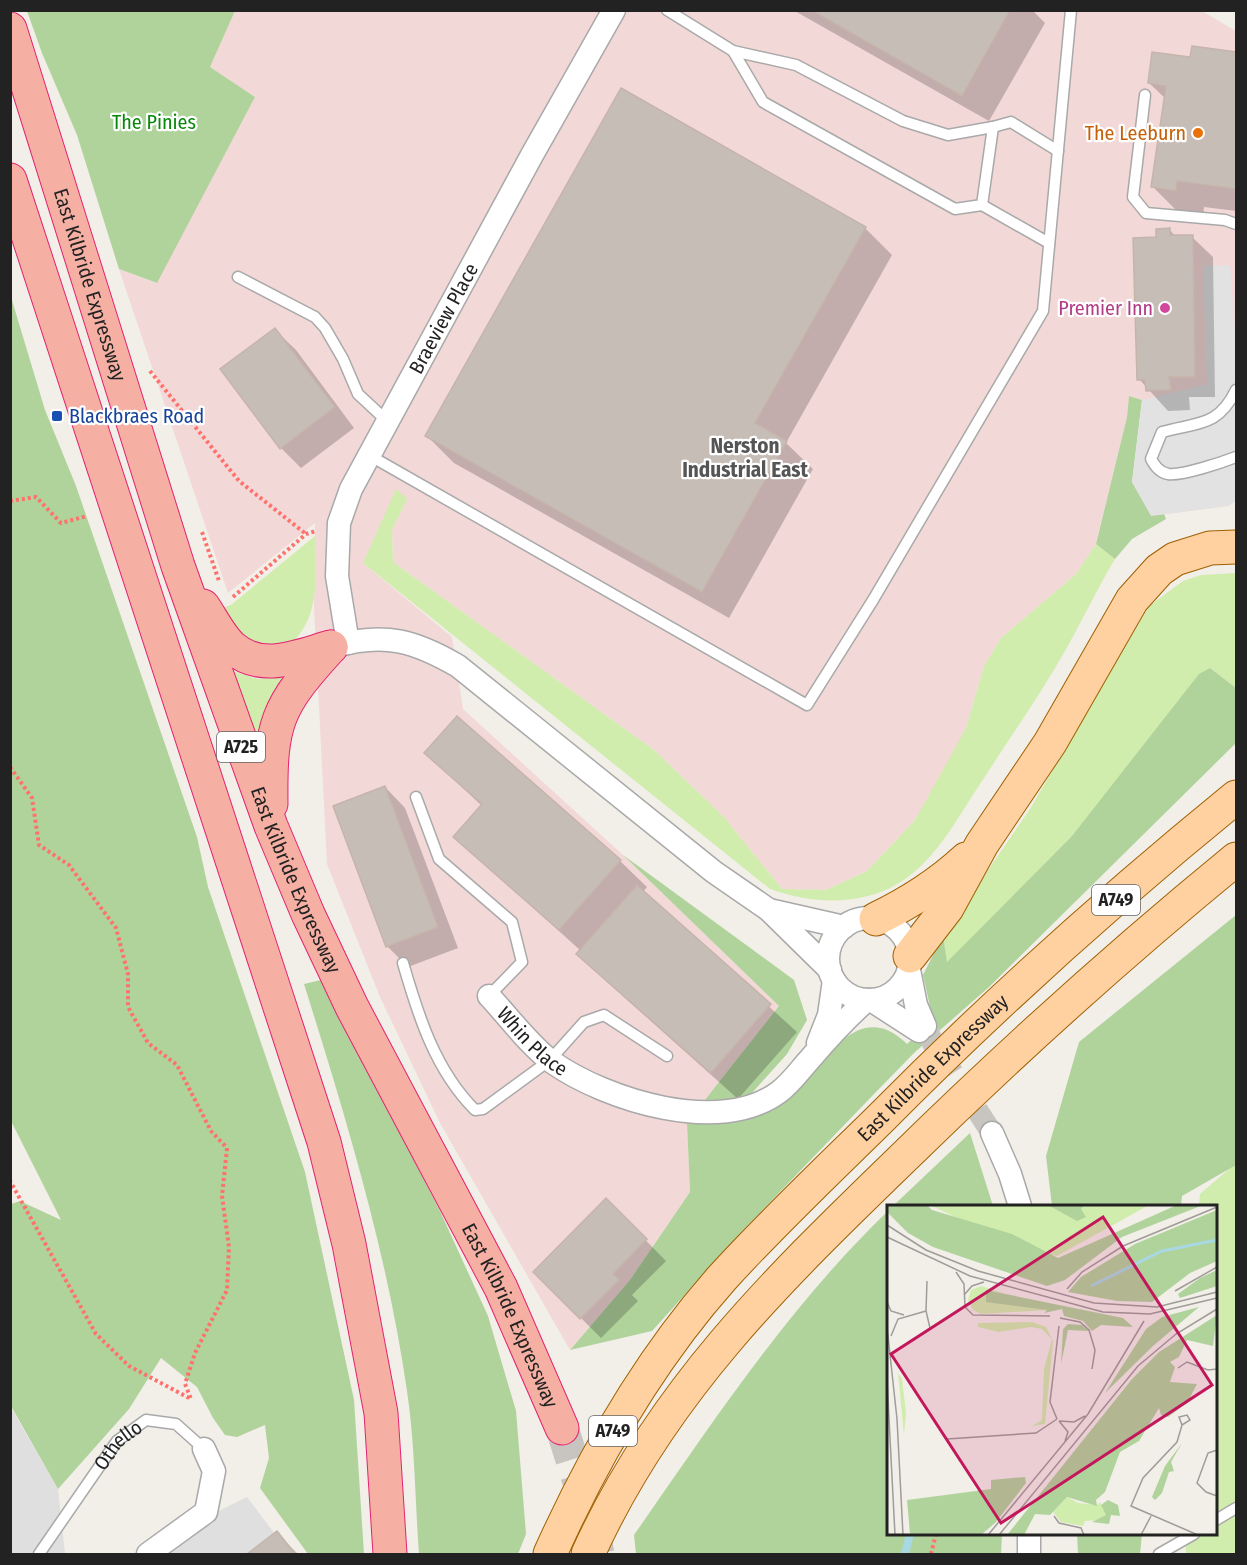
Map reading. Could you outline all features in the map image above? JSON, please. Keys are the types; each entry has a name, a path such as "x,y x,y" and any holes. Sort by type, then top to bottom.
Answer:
{"highway":[{"name":"East Kilbride Expressway","path":"10,29 178,566 232,722 271,825 308,914 352,1006 501,1288 562,1428"},
{"name":"East Kilbride Expressway","path":"10,180 324,1142 350,1244 381,1413 390,1554"},
{"path":"178,566 231,647 247,657 274,662 340,645"},
{"path":"271,825 272,746 277,723 287,700 340,645"}],"main road":[{"path":"910,963 947,908 982,844 1050,743 1132,600 1145,583 1167,565 1193,552 1210,548 1236,547"},
{"name":"East Kilbride Expressway","path":"550,1554 584,1484 629,1405 659,1358 721,1280 911,1087 997,1006 1157,863 1236,797"},
{"path":"876,919 906,905 929,889 982,844"},
{"name":"A749","path":"588,1554 653,1437 724,1340 778,1280 1000,1062 1236,858"}],"street":[{"name":"Braeview Place","path":"340,645 339,523 367,454 610,12"},
{"path":"340,645 391,639 413,644 458,666 714,872 769,910 848,994 869,1000 922,1028 916,1005 907,943 900,932 889,923 876,919 864,919 844,927 769,910"},
{"path":"832,975 831,947 844,927"},
{"path":"869,1000 893,993 903,983 910,963"},
{"name":"Whin Place","path":"809,1060 826,1024 832,975"},
{"name":"Whin Place","path":"489,996 550,1060 580,1080 627,1098 672,1109 703,1111 734,1110 758,1103 779,1093 869,1000"},
{"path":"992,1133 1010,1174 1020,1205"},
{"name":"Othello","path":"148,1554 206,1512 214,1471 204,1449"},
{"path":"1029,1535 1029,1554"}],"lane":[{"path":"667,10 733,51 796,65 903,122 948,135 1011,122 1058,151"},
{"path":"367,454 807,705 873,600 1043,311 1071,10"},
{"path":"733,51 763,102 955,209 982,205 1049,243"},
{"path":"1145,95 1133,197 1146,213 1224,220 1236,225"},
{"path":"982,205 993,127"},
{"path":"238,278 315,316 325,328 343,359 358,394 386,420"},
{"path":"1236,390 1224,413 1162,432 1151,459 1158,470 1169,474 1214,465 1236,457"},
{"name":"Whin Place","path":"416,797 440,859 512,922 522,962 489,996"},
{"path":"403,963 418,1017 445,1070 475,1110 483,1109 550,1060 584,1023 604,1015 668,1056"},
{"name":"Othello","path":"39,1554 117,1441 146,1420 176,1424 204,1449"},
{"path":"1217,1519 1236,1508"},
{"path":"1159,1554 1191,1535"}],"path":[{"path":"146,366 239,481 306,534"},
{"path":"10,501 36,496 61,523 117,507"},
{"path":"200,602 227,603 306,534 339,523"},
{"path":"10,767 32,798 39,846 69,865 116,928 128,974 128,1007 148,1043 177,1065 211,1131 226,1148 222,1196 229,1247 227,1290 195,1353 185,1384 191,1400 129,1366 96,1334 10,1181"},
{"path":"931,1554 936,1535"}],"shaded area":[{"path":"1200,10 1236,31 1236,501 1228,506 1151,516 1142,400 1129,396 1127,417 1095,547 1076,574 1001,638 984,666 966,728 944,774 915,820 867,871 826,890 782,889 724,817 654,750 393,562 392,530 407,499 363,563 452,637 463,709 623,855 779,1006 687,1122 690,1192 630,1280 570,1350 440,1123 380,997 327,864 314,608 315,523 228,593 119,269 156,283 255,97 210,67 235,11"},
{"path":"1230,265 1236,343 1236,501 1228,506 1151,516 1132,482 1142,400 1207,384 1203,266"},
{"path":"10,1406 58,1489 65,1554 11,1554"},
{"path":"247,1497 290,1554 156,1554 207,1517"}],"green space":[{"name":"The Pinies","path":"27,11 235,11 210,67 255,97 157,283 119,269 77,135"},
{"path":"11,297 45,410 76,486 197,837 208,887 305,1172 354,1400 364,1554 308,1554 260,1488 269,1458 265,1425 237,1437 225,1435 197,1387 161,1358 129,1409 58,1489 11,1406 11,1204 20,1201 61,1220 11,1121"},
{"path":"1129,396 1142,400 1132,482 1151,515 1164,514 1166,519 1132,539 1115,559 1096,544 1127,417"},
{"path":"396,489 407,499 392,530 393,562 654,750 724,817 782,889 826,890 867,871 915,820 966,728 984,666 1001,638 1076,574 1096,544 1115,559 1046,684 932,854 906,879 876,894 846,900 815,900 770,889 363,563"},
{"path":"315,536 314,596 307,622 288,647 251,649 218,609 231,605"},
{"path":"1236,573 1236,688 1210,668 1072,836 947,963 943,935 1030,809 1149,606 1183,581 1201,575"},
{"path":"1210,668 1236,688 1236,743 989,987 914,1053 749,1224 652,1331 570,1350 630,1280 690,1192 687,1123 741,1117 769,1111 784,1102 827,1055 842,1041 858,1031 874,1027 893,1033 907,1044 933,1020 923,975 943,935 947,962 1072,836 1199,674"},
{"path":"229,670 258,679 290,675 259,751"},
{"path":"623,855 794,980 807,1020 787,1054 751,1094 700,1106 779,1006"},
{"path":"1236,915 1236,1165 1182,1196 1181,1205 1052,1205 1046,1156 1079,1042"},
{"path":"321,980 439,1209 488,1316 516,1411 526,1534 518,1554 419,1554 410,1411 399,1339 364,1186 304,984"},
{"path":"970,1133 993,1205 894,1205"},
{"path":"1236,1163 1236,1554 1186,1554 1186,1535 1217,1535 1217,1205 1199,1205 1200,1194"},
{"path":"887,1212 887,1535 1002,1535 1001,1554 636,1554 634,1535 693,1450 785,1325 852,1248"},
{"path":"1077,1535 1142,1535 1140,1554 1078,1554"}],"building":[{"path":"811,10 1010,10 962,96"},
{"name":"The Leeburn","path":"1192,46 1236,52 1236,189 1177,181 1176,191 1151,187 1166,86 1148,83 1152,52 1190,57"},
{"path":"621,88 866,227 755,423 787,441 702,592 425,436"},
{"name":"Premier Inn","path":"1170,228 1170,235 1193,235 1195,377 1169,377 1171,390 1146,391 1145,380 1137,380 1133,238 1156,237 1156,229"},
{"path":"275,328 335,407 280,449 220,369"},
{"path":"457,716 621,860 559,930 453,837 482,804 424,753"},
{"path":"385,786 438,927 386,947 333,806"},
{"path":"637,885 771,1004 711,1073 576,954"},
{"path":"606,1198 647,1239 613,1274 619,1280 580,1319 533,1272"},
{"path":"277,1531 295,1554 247,1554"}],"waterway":[{"path":"905,1554 910,1535"}],"tunnel":[{"path":"925,1026 933,1043 992,1133"},
{"path":"562,1428 591,1520 598,1554"}],"place":[{"name":"The Leeburn","path":"1198,133"},
{"name":"Premier Inn","path":"1165,308"},
{"name":"Blackbraes Road","path":"57,416"}],"district":[{"name":"Nerston Industrial East","path":"745,458"}]}
